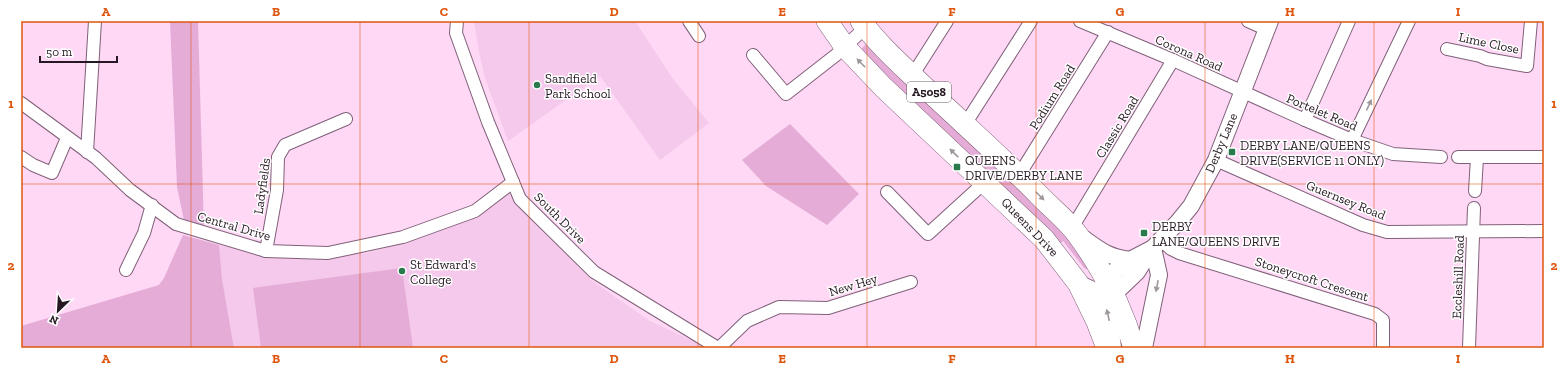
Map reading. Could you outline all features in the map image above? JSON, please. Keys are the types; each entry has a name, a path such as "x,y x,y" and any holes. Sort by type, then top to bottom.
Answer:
{"highway":[{"name":"Queens Drive","path":"827,21 845,47 883,87 1044,239 1078,282 1097,322 1107,348"},
{"name":"A5058","path":"865,23 912,76 964,126 1019,175 1074,231 1109,290 1130,334 1134,348"}],"street":[{"path":"87,152 95,21"},
{"name":"South Drive","path":"456,21 456,33 488,122 520,199 594,272 719,348"},
{"path":"689,21 699,36"},
{"path":"912,76 947,21"},
{"path":"964,126 1031,21"},
{"name":"Corona Road","path":"1080,21 1173,60 1242,92"},
{"path":"1248,21 1268,25"},
{"path":"1305,120 1349,21"},
{"path":"1352,140 1409,21"},
{"name":"Lime Close","path":"1447,49 1480,56 1487,59 1527,66 1531,21"},
{"path":"752,55 786,94 845,47 865,23"},
{"name":"Derby Lane","path":"1109,290 1137,272 1155,246 1191,206 1216,160 1268,25"},
{"name":"Podium Road","path":"1019,175 1108,32"},
{"name":"Classic Road","path":"1074,231 1173,60"},
{"name":"Portelet Road","path":"1242,92 1352,140 1393,154 1441,157"},
{"name":"Central Drive","path":"21,103 87,152 130,190 176,224 266,251 328,253 403,237 475,211 513,182"},
{"name":"Ladyfields","path":"266,251 277,190 278,157 285,145 346,119"},
{"path":"21,157 33,165 52,173 67,138"},
{"path":"1458,157 1544,157"},
{"path":"1475,191 1477,158"},
{"name":"Guernsey Road","path":"1216,160 1369,227 1387,232 1544,231"},
{"path":"887,192 928,234 985,182"},
{"path":"126,270 144,234 152,205"},
{"name":"Eccleshill Road","path":"1469,348 1474,208"},
{"path":"1074,231 1106,254 1113,257 1130,260"},
{"path":"1144,348 1159,274 1155,246"},
{"name":"Derby Lane","path":"1109,290 1116,270 1155,246"},
{"name":"Stoneycroft Crescent","path":"1155,246 1171,249 1375,314 1383,320 1383,348"},
{"name":"New Hey","path":"719,348 747,321 779,307 828,308 911,282"},
{"name":"Queens Drive","path":"1078,282 1091,290 1109,290"},
{"name":"A5058","path":"1109,290 1113,348"}],"shaded area":[{"path":"170,21 198,21 204,230 185,225 177,187"},
{"name":"Sandfield Park School","path":"474,21 635,21 673,79 709,123 660,160 600,76 508,141 485,78"},
{"path":"868,41 1074,243 1091,269 1085,269 1063,241 1058,245 860,51"},
{"path":"790,124 859,194 827,225 766,186 742,160"},
{"name":"St Edward's College","path":"511,185 535,224 591,280 650,321 708,348 234,348 222,279 219,245 268,255 330,256 367,253 404,243 428,234"},
{"path":"183,235 219,245 222,279 234,348 21,348 21,326 159,285 164,278"},
{"path":"402,268 413,348 261,348 253,288"}],"place":[{"name":"Sandfield Park School","path":"537,85"},
{"name":"DERBY LANE/QUEENS DRIVE(SERVICE 11 ONLY)","path":"1232,152"},
{"name":"QUEENS DRIVE/DERBY LANE","path":"957,167"},
{"name":"DERBY LANE/QUEENS DRIVE","path":"1144,233"},
{"name":"St Edward's College","path":"402,271"}]}
